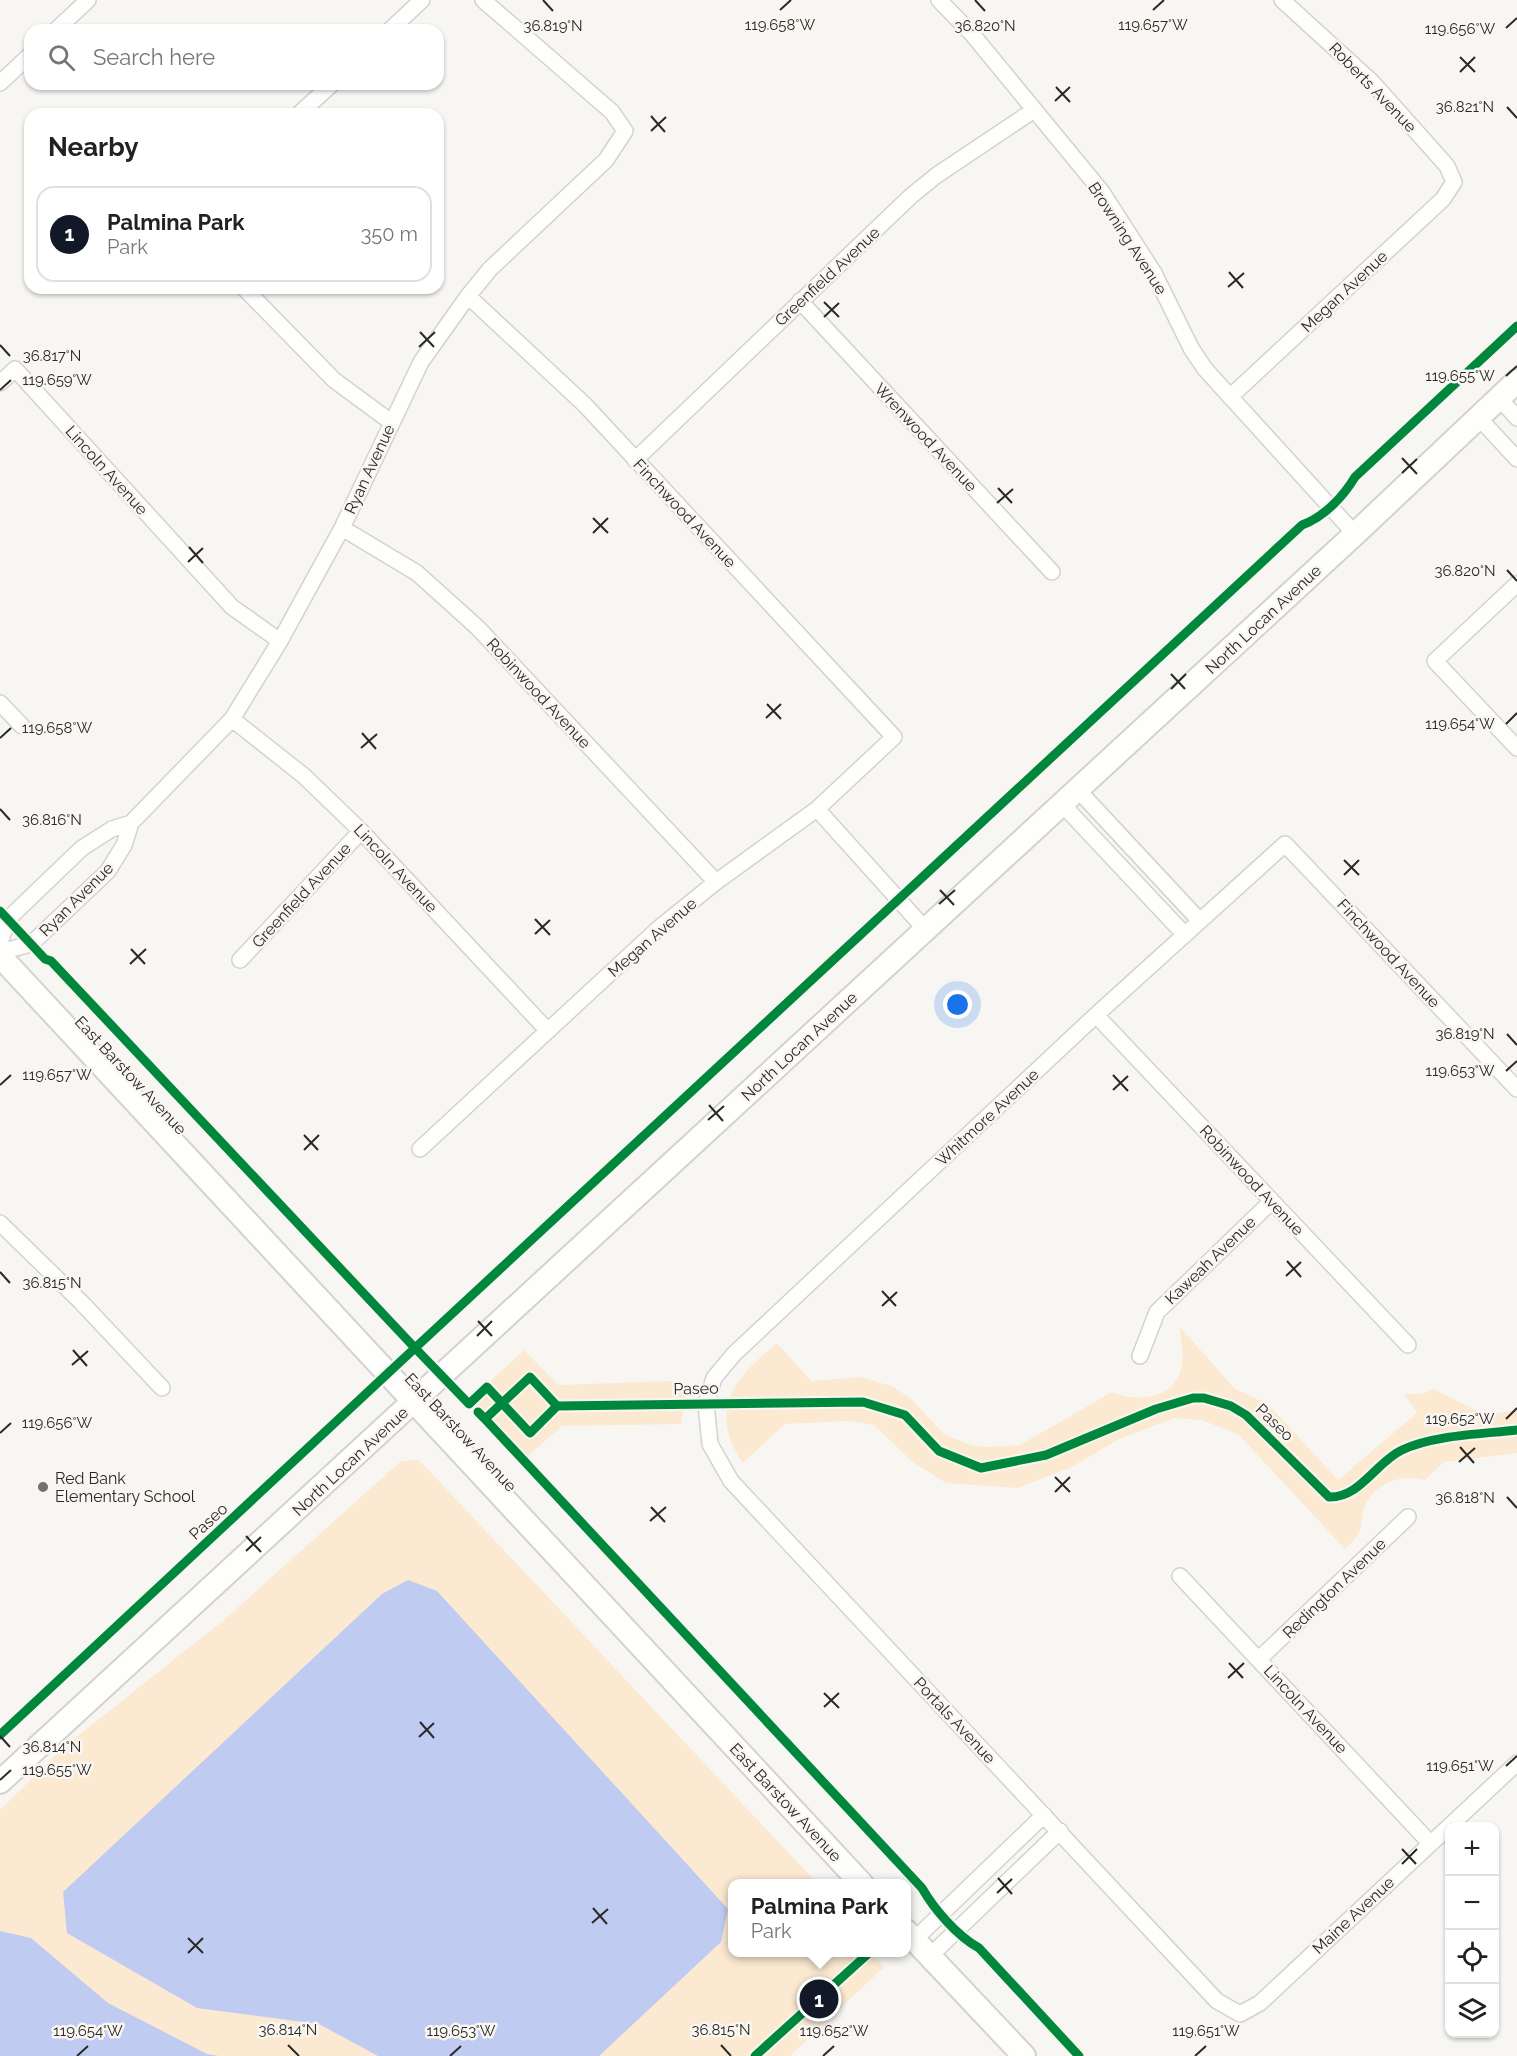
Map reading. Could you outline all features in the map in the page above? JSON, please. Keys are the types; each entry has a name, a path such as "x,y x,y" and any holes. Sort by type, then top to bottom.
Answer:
{"street":[{"path":"62,24 88,0"},
{"path":"396,24 422,0"},
{"name":"Ryan Avenue","path":"0,954 31,944 108,871 124,845 131,824 231,719 280,641 342,528 421,362 490,269 606,160 626,130 612,112 483,0"},
{"name":"Browning Avenue","path":"939,0 972,34 1101,192 1154,273 1191,348 1230,397 1355,534"},
{"name":"Roberts Avenue","path":"1282,0 1372,82 1447,166 1454,182"},
{"path":"0,83 24,60"},
{"path":"306,108 325,90"},
{"name":"Greenfield Avenue","path":"635,460 928,182 1034,110"},
{"name":"Megan Avenue","path":"1230,397 1443,199 1454,182"},
{"path":"250,294 333,380 391,422"},
{"name":"Finchwood Avenue","path":"468,296 546,367 894,737"},
{"name":"Wrenwood Avenue","path":"800,302 1052,572"},
{"name":"Lincoln Avenue","path":"0,383 15,369 232,607 280,641"},
{"name":"North Locan Avenue","path":"0,1782 1355,534 1517,381"},
{"path":"1499,398 1517,418"},
{"path":"1478,417 1517,459"},
{"name":"Robinwood Avenue","path":"342,528 417,573 478,628 716,882"},
{"path":"1517,584 1435,661 1517,748"},
{"path":"0,704 22,726"},
{"name":"Lincoln Avenue","path":"231,719 304,776 361,831 548,1031"},
{"name":"Megan Avenue","path":"420,1149 659,928 716,882 817,809 894,737"},
{"path":"1070,797 1200,921"},
{"path":"1070,797 1185,935"},
{"path":"817,809 925,929"},
{"name":"Ryan Avenue","path":"0,943 8,919 82,848 111,829 131,824"},
{"name":"Greenfield Avenue","path":"240,960 361,831"},
{"name":"Finchwood Avenue","path":"1285,844 1517,1089"},
{"name":"Whitmore Avenue","path":"706,1404 714,1378 734,1354 1096,1015 1285,844"},
{"name":"East Barstow Avenue","path":"0,954 413,1403 857,1879"},
{"name":"Robinwood Avenue","path":"1096,1015 1408,1345"},
{"name":"Kaweah Avenue","path":"1140,1356 1157,1312 1272,1201"},
{"path":"0,1223 81,1302 162,1388"},
{"name":"Portals Avenue","path":"706,1404 710,1444 731,1481 1217,2001 1239,2014"},
{"name":"Redington Avenue","path":"1259,1659 1408,1517"},
{"name":"Lincoln Avenue","path":"1180,1576 1430,1843"},
{"name":"Maine Avenue","path":"1239,2014 1260,2003 1517,1763"},
{"path":"911,1934 1044,1815"},
{"path":"930,1956 1060,1832"},
{"path":"911,1936 1024,2056"}],"shaded area":[{"path":"1180,1327 1235,1389 1268,1404 1338,1480 1417,1413 1404,1394 1422,1394 1433,1389 1485,1415 1517,1410 1517,1453 1444,1462 1425,1480 1406,1478 1380,1487 1367,1502 1359,1533 1345,1549 1239,1435 1202,1420 1175,1418 1119,1439 1070,1468 1017,1488 946,1483 914,1463 874,1425 850,1421 785,1424 743,1463 732,1444 727,1427 730,1396 738,1382 748,1369 777,1343 811,1381 861,1377 894,1387 911,1399 944,1434 971,1445 988,1447 1020,1445 1112,1392 1144,1397 1165,1391 1179,1376 1182,1364"},
{"path":"524,1350 558,1385 669,1381 688,1384 681,1424 562,1426 519,1464 474,1413 472,1398"},
{"path":"419,1460 813,1879 728,1879 728,1957 875,1957 884,1967 790,2056 0,2056 0,1810 65,1746 224,1620 401,1461"}],"water":[{"path":"408,1580 437,1591 728,1909 721,1942 599,2056 378,2056 319,2024 197,2008 67,1933 63,1892 382,1594"},
{"path":"0,1931 31,1938 108,2003 207,2054 219,2056 0,2056"}],"cycle path":[{"path":"0,911 45,959 51,961 415,1348 1302,525 1318,517 1332,506 1355,477 1517,326"},
{"name":"Paseo","path":"0,1735 415,1348 469,1404 487,1387 530,1433 557,1406 863,1402 905,1415 939,1451 981,1468 1046,1455 1156,1409 1193,1398 1204,1398 1231,1406 1246,1415 1329,1497 1350,1492 1393,1456 1414,1445 1458,1436 1517,1430"},
{"path":"478,1412 485,1419 530,1377 557,1406"},
{"path":"485,1419 922,1888 947,1921 963,1937 979,1948 1079,2056"},
{"path":"755,2056 864,1957"}],"place":[{"name":"Red Bank Elementary School","path":"43,1487"},
{"name":"Palmina Park","path":"819,1999"}]}
